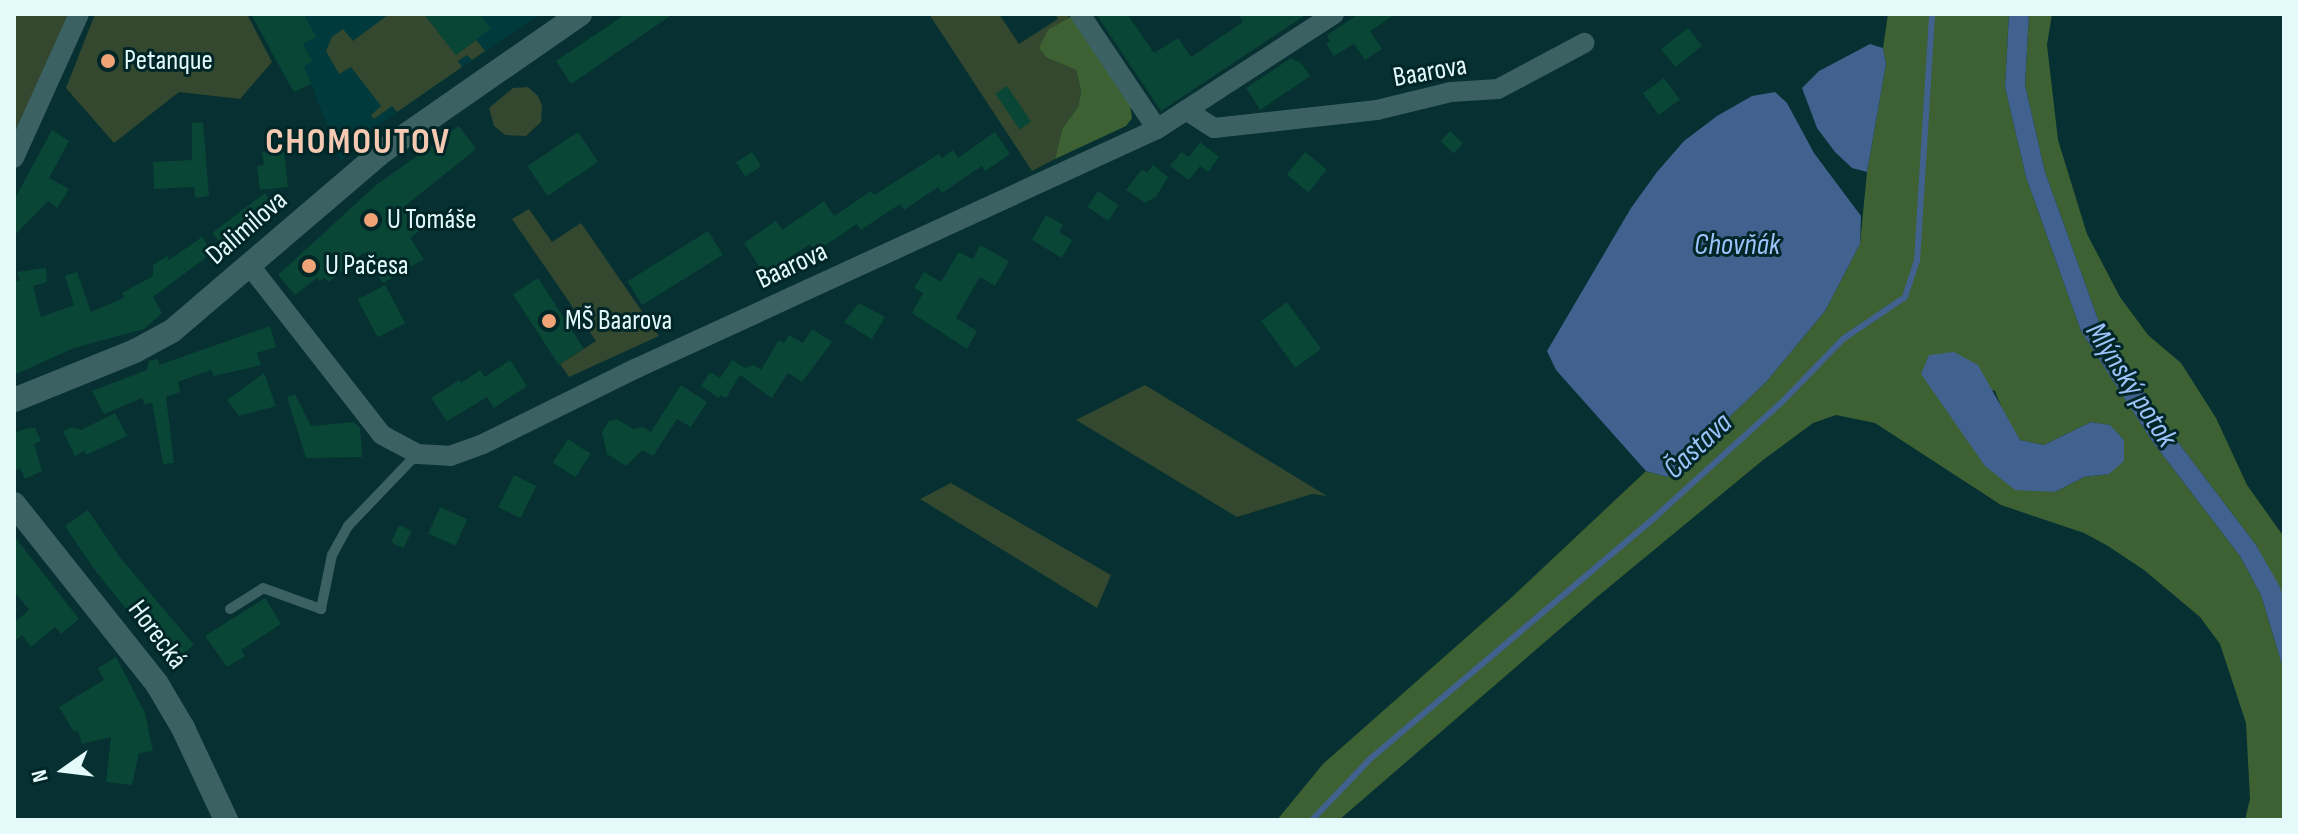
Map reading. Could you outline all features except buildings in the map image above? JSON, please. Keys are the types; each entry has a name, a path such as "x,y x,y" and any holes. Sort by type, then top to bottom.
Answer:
{"main road":[{"name":"Dalimilova","path":"14,400 156,341 197,313 407,132 580,14"},
{"name":"Horecká","path":"14,504 157,684 183,728 226,820"}],"street":[{"path":"14,158 79,14"},
{"path":"1080,14 1157,129"},
{"name":"Baarova","path":"250,266 382,435 417,454 450,456 483,444 637,368 1157,129 1334,14"},
{"name":"Baarova","path":"1186,110 1214,128 1377,110 1451,92 1498,89 1584,43"}],"lane":[{"path":"230,609 263,588 321,609 332,555 348,526 417,454"}],"shaded area":[{"path":"251,14 540,14 358,139 341,161 311,84 293,92"}],"green space":[{"path":"14,14 73,14 14,133"},
{"path":"95,14 247,14 272,62 240,99 179,92 114,143 66,88"},
{"path":"389,14 424,14 456,55 476,40 485,51 472,60 467,55 458,61 462,67 397,112 392,106 374,119 371,115 381,106 351,67 339,74 326,51 332,37 343,29 353,41"},
{"path":"929,14 999,14 1019,44 1058,19 1055,14 1070,14 1047,58 1076,70 1081,91 1078,107 1062,129 1055,159 1032,171"},
{"path":"1888,14 2009,14 2005,87 2026,177 2081,331 2152,441 2240,556 2261,595 2284,671 2284,820 2245,820 2250,799 2246,723 2220,644 2200,617 2144,570 2108,546 2084,533 2001,505 1875,423 1836,415 1813,423 1763,460 1597,597 1339,820 1277,820 1323,764 1512,597 1646,471 1667,477 1767,381 1825,311 1860,244 1867,172 1886,64 1883,48","holes":["1922,374 1995,391 2006,419 2020,440 2044,445 2091,422 2109,425 2124,440 2109,474 2084,477 2055,492 1962,428"]},
{"path":"2029,14 2052,14 2047,45 2058,140 2087,234 2120,297 2148,335 2181,363 2216,418 2247,485 2284,537 2284,602 2256,545 2168,429 2099,322 2045,172 2025,85"},
{"path":"1072,16 1130,104 1132,118 1126,126 1055,159 1062,129 1078,107 1081,91 1076,70 1047,58 1039,48 1048,30"},
{"path":"528,87 538,96 542,106 541,122 526,136 505,135 494,126 489,108 513,88"},
{"path":"529,209 552,242 581,223 659,336 569,377 560,364 596,341 512,219"},
{"path":"1145,385 1327,496 1312,494 1237,517 1076,420"},
{"path":"951,483 1111,575 1097,608 920,499"}],"water":[{"name":"Mlýnský potok","path":"2009,14 2029,14 2025,85 2045,172 2099,322 2168,429 2256,545 2280,587 2284,602 2284,671 2261,595 2240,556 2152,441 2081,331 2026,177 2005,87"},
{"path":"1870,44 1883,48 1886,64 1867,172 1852,168 1835,152 1817,128 1802,88 1819,71"},
{"name":"Chovňák","path":"1775,92 1787,103 1814,153 1861,216 1860,244 1825,311 1767,381 1667,477 1646,471 1556,370 1547,351 1631,208 1684,141 1717,116 1752,96"},
{"path":"1954,352 1978,365 2020,440 2044,445 2091,422 2110,425 2124,440 2124,461 2109,474 2084,477 2055,492 2015,490 1985,466 1921,374 1929,355"}],"waterway":[{"name":"Častava","path":"1312,820 1370,759 1654,518 1781,403 1843,339 1905,297 1917,261 1932,14"}],"place":[{"name":"Petanque","path":"108,61"},
{"name":"U Tomáše","path":"371,220"},
{"name":"U Pačesa","path":"309,266"},
{"name":"MŠ Baarova","path":"549,321"}],"district":[{"name":"CHOMOUTOV","path":"358,143"}]}
